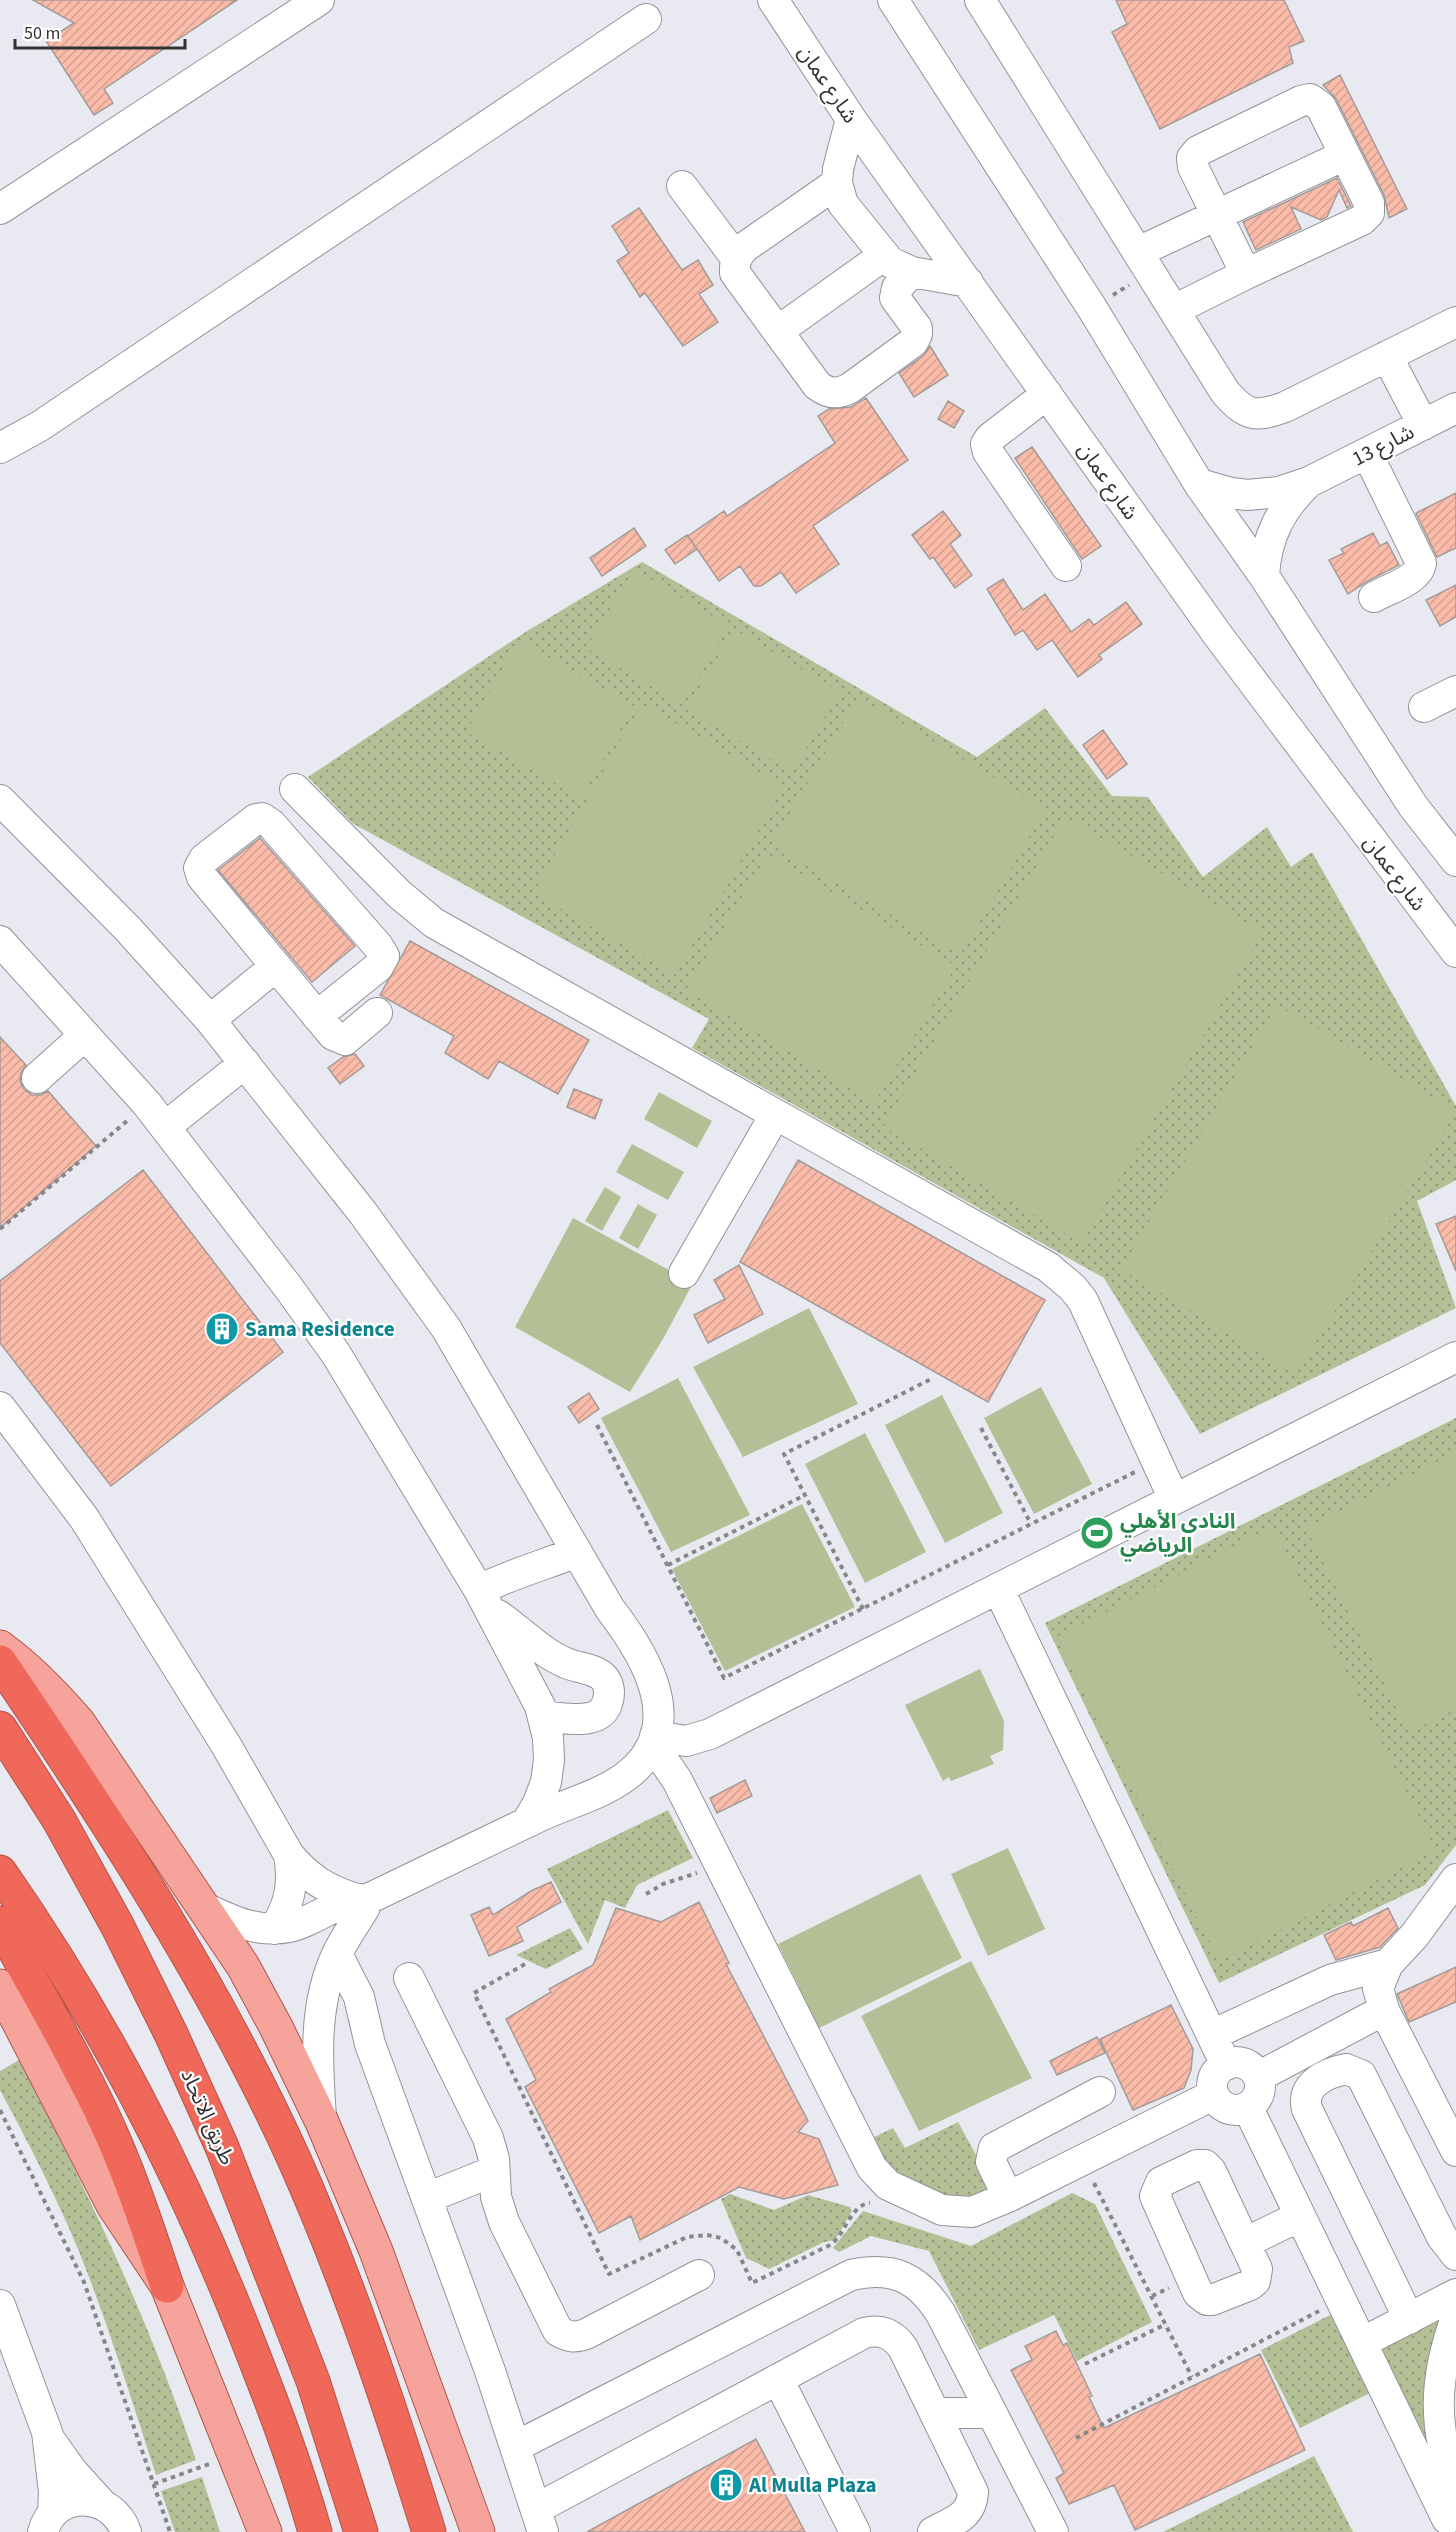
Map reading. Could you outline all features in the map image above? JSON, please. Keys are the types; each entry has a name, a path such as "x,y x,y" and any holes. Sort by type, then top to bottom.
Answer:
{"highway":[{"path":"0,1662 127,1853 186,1950 242,2053 294,2159 339,2268 372,2354 429,2532"},
{"name":"طريق الاتحاد","path":"0,1728 59,1820 118,1927 172,2036 213,2127 263,2249 313,2381 361,2532"},
{"path":"0,1872 48,1942 107,2039 165,2148 208,2240 281,2426 315,2532"},
{"path":"0,1923 67,2042 106,2121 139,2203 167,2286"}],"main road":[{"path":"0,1647 50,1690 80,1723 243,1966 271,2017 321,2122 376,2251 478,2532"},
{"path":"0,1986 113,2205 167,2286 265,2532"}],"street":[{"path":"0,209 319,0"},
{"name":"شارع عمان","path":"773,0 851,119 1217,634 1456,952"},
{"path":"893,0 1092,308 1199,484 1264,576 1413,806 1456,861"},
{"path":"980,0 1225,392 1238,406 1253,414 1268,413 1456,322"},
{"path":"0,448 40,426 646,19"},
{"path":"1173,310 1366,217 1370,208 1369,203 1321,106 1310,99 1301,100 1194,154 1192,158 1193,167 1246,274"},
{"path":"851,119 838,169 837,183 843,204 882,256 890,262 912,272 968,282"},
{"path":"1144,262 1217,215 1345,155"},
{"path":"837,183 746,247 736,258 735,273 817,385 824,391 842,393 915,338 914,323 895,298 897,288 912,272"},
{"path":"682,186 736,258"},
{"path":"778,332 882,256"},
{"path":"1387,356 1423,425"},
{"path":"1047,394 990,438 986,444 988,452 1065,566"},
{"name":"شارع 13","path":"1199,484 1230,493 1255,495 1279,492 1310,482 1456,408"},
{"path":"1367,453 1421,563 1418,572 1414,575 1374,597"},
{"name":"شارع 13","path":"1264,576 1265,558 1275,524 1296,494 1310,482"},
{"path":"1424,707 1456,691"},
{"path":"295,789 399,894 434,923 1048,1266 1062,1276 1087,1309 1174,1499"},
{"path":"0,800 127,928 210,1020 363,1213 420,1289 458,1349 610,1609 635,1644 654,1681 659,1716 652,1743 625,1777 592,1795 553,1810 306,1923 274,1929 243,1925 205,1908"},
{"path":"317,1016 378,967 384,956 378,946 271,824 262,818 256,819 204,860 199,873 317,1016 333,1035 345,1040 377,1013"},
{"path":"0,941 147,1104 288,1287 336,1354 485,1600 544,1717 549,1738 546,1782 527,1822"},
{"path":"210,1020 276,966"},
{"path":"37,1078 85,1035"},
{"path":"165,1127 245,1063"},
{"path":"684,1273 775,1115"},
{"path":"652,1743 686,1741 710,1734 999,1590 1456,1357"},
{"path":"0,1407 84,1518 226,1745 289,1855 325,1887 360,1899 365,1907 337,1954 324,1997 317,2060 321,2122"},
{"path":"485,1600 512,1573 540,1566 570,1540"},
{"path":"999,1590 1226,2065"},
{"path":"485,1600 546,1653 566,1663 596,1673 603,1677 608,1686 607,1706 592,1718 544,1717"},
{"path":"553,1810 612,1767 630,1744 636,1731 640,1709 639,1685 610,1609"},
{"path":"652,1743 670,1769 876,2174 895,2189 952,2212 972,2212 1008,2197 1213,2095"},
{"path":"274,1929 290,1895 292,1875 289,1855"},
{"path":"1456,1879 1414,1936 1388,1964 1378,1988 1384,2010 1456,2151"},
{"path":"337,1954 359,1997 370,2044 428,2198 539,2520 778,2379 864,2333 876,2330 887,2333 903,2348 973,2492 968,2512 960,2519 933,2532"},
{"path":"1212,2035 1330,1980 1388,1964"},
{"path":"409,1978 488,2138 496,2197 504,2222 558,2331 567,2336 577,2337 586,2334 699,2275"},
{"path":"1258,2077 1384,2010"},
{"path":"319,2033 327,2030 346,2030 355,2033 370,2044"},
{"path":"1235,2062 1244,2064 1252,2068 1258,2077 1260,2088 1257,2100 1248,2108 1238,2111 1227,2109 1218,2103 1213,2095 1214,2077 1226,2065 1235,2062"},
{"path":"1408,2319 1306,2109 1307,2091 1315,2082 1346,2068 1361,2075 1442,2237 1456,2255"},
{"path":"1008,2197 990,2157 994,2148 1100,2092"},
{"path":"1248,2108 1363,2342 1448,2479"},
{"path":"428,2198 494,2171"},
{"path":"1245,2243 1300,2216"},
{"path":"515,2447 850,2275 872,2271 893,2273 913,2281 929,2295 1053,2532"},
{"path":"1363,2342 1456,2294"},
{"path":"0,2305 49,2438 72,2471 101,2503 114,2511 123,2523 126,2532"},
{"path":"1447,2519 1448,2479 1438,2428 1438,2393 1444,2354 1456,2318"},
{"path":"778,2379 855,2532"},
{"path":"936,2413 991,2413"},
{"path":"45,2525 54,2492 49,2438"},
{"path":"45,2525 63,2505 88,2500 101,2503"}],"path":[{"path":"1092,308 1144,262"},
{"path":"0,1229 147,1104"},
{"path":"863,1609 784,1454 933,1378"},
{"path":"597,1425 724,1678 1157,1461"},
{"path":"981,1428 1031,1524"},
{"path":"668,1565 805,1495"},
{"path":"646,1894 682,1876 722,1871"},
{"path":"525,1964 474,1993 609,2274 687,2237 707,2235 721,2238 737,2250 752,2283 838,2240 856,2210 862,2204 873,2203"},
{"path":"0,2110 84,2282 170,2532"},
{"path":"1092,2180 1192,2378"},
{"path":"1076,2438 1341,2300"},
{"path":"1085,2364 1166,2324"},
{"path":"154,2484 235,2454"}],"green space":[{"path":"642,562 977,757 1045,708 1112,796 1148,797 1203,877 1267,827 1291,867 1312,852 1456,1106 1456,1180 1417,1201 1456,1308 1200,1434 1104,1278 692,1048 709,1019 352,823 308,777 524,633"},
{"path":"634,569 729,626 682,705 586,648"},
{"path":"734,629 840,692 792,772 687,709"},
{"path":"519,640 634,706 581,798 466,732"},
{"path":"858,697 1046,808 960,955 771,845"},
{"path":"642,704 784,786 675,975 533,893"},
{"path":"1065,817 1263,932 1082,1243 884,1127"},
{"path":"768,854 956,966 874,1103 686,990"},
{"path":"1277,1005 1456,1111 1296,1375 1121,1269"},
{"path":"659,1092 712,1121 697,1148 644,1119"},
{"path":"632,1144 684,1172 668,1200 616,1172"},
{"path":"605,1187 621,1197 602,1231 585,1221"},
{"path":"638,1204 657,1215 638,1249 619,1238"},
{"path":"573,1218 693,1283 663,1339 630,1392 515,1327"},
{"path":"809,1308 858,1404 743,1457 693,1367"},
{"path":"678,1378 750,1515 671,1552 601,1418"},
{"path":"1041,1387 1092,1484 1034,1514 984,1418"},
{"path":"942,1395 1003,1513 945,1543 885,1425"},
{"path":"1456,1418 1456,1845 1425,1885 1219,1983 1045,1623"},
{"path":"865,1433 926,1552 865,1583 805,1464"},
{"path":"1456,1452 1456,1709 1409,1733 1306,1528"},
{"path":"802,1504 855,1607 725,1671 672,1569"},
{"path":"1273,1527 1436,1850 1219,1961 1056,1637"},
{"path":"980,1669 1004,1721 1003,1750 990,1756 994,1764 951,1781 949,1777 943,1781 905,1705"},
{"path":"668,1810 693,1858 637,1885 625,1908 605,1900 588,1944 547,1869"},
{"path":"1008,1848 1045,1929 988,1956 951,1874"},
{"path":"920,1874 962,1958 819,2028 778,1944"},
{"path":"570,1928 583,1949 546,1969 516,1955"},
{"path":"971,1961 1032,2078 919,2131 861,2016"},
{"path":"19,2060 116,2257 158,2357 196,2460 156,2475 91,2281 62,2212 0,2090 0,2071"},
{"path":"958,2122 987,2175 988,2188 964,2201 901,2182 868,2140 893,2128 905,2148"},
{"path":"1072,2193 1095,2204 1152,2322 1077,2361 1054,2315 979,2350 929,2251 871,2236 839,2252 833,2248 863,2211 971,2246"},
{"path":"730,2194 774,2210 808,2195 850,2207 852,2211 835,2240 824,2242 769,2269 746,2258 721,2199"},
{"path":"1455,2302 1426,2418 1426,2439 1374,2345"},
{"path":"1332,2314 1370,2393 1300,2428 1261,2350"},
{"path":"1314,2456 1353,2532 1163,2532"},
{"path":"202,2477 220,2532 175,2532 161,2491"}],"building":[{"path":"33,0 237,0 104,89 113,103 94,115 46,41 74,23"},
{"path":"1116,0 1284,0 1304,41 1289,47 1293,63 1160,129 1112,32 1127,24"},
{"path":"1340,75 1407,209 1389,218 1384,195 1336,99 1323,85"},
{"path":"1337,178 1351,206 1347,208 1339,190 1327,217 1321,220 1291,207 1301,229 1256,250 1243,222"},
{"path":"639,208 682,270 698,260 713,285 699,294 718,322 683,346 645,293 640,297 617,261 629,253 612,226"},
{"path":"930,346 948,375 914,397 899,373 923,356"},
{"path":"866,398 908,460 813,526 839,564 796,593 781,572 761,586 754,586 740,566 719,581 688,536 724,511 727,516 835,443 818,416 829,409 851,407"},
{"path":"948,401 964,411 954,428 938,419"},
{"path":"1032,447 1101,546 1082,559 1015,458"},
{"path":"1456,493 1456,548 1437,557 1416,513"},
{"path":"943,511 961,535 950,544 972,575 955,588 933,557 930,559 912,535"},
{"path":"634,528 646,546 602,576 590,558"},
{"path":"1373,533 1380,546 1387,542 1399,565 1348,594 1329,560 1344,553 1341,549"},
{"path":"687,535 697,549 675,564 665,550"},
{"path":"1003,579 1023,610 1045,594 1071,632 1089,619 1094,625 1126,602 1142,624 1099,655 1102,659 1078,677 1052,640 1037,650 1023,630 1015,635 987,589"},
{"path":"1456,585 1456,617 1440,626 1426,600"},
{"path":"1103,730 1127,764 1107,779 1083,745"},
{"path":"260,838 355,946 312,982 218,870"},
{"path":"410,941 589,1040 558,1094 499,1061 488,1079 445,1053 454,1036 380,995"},
{"path":"0,1037 26,1065 21,1073 20,1081 24,1089 32,1095 41,1095 48,1091 96,1146 0,1228"},
{"path":"355,1054 364,1066 340,1084 328,1068 343,1057"},
{"path":"574,1089 602,1100 595,1119 567,1107"},
{"path":"798,1160 1045,1300 988,1402 740,1262"},
{"name":"Sama Residence","path":"143,1170 283,1352 111,1486 0,1343 0,1281"},
{"path":"1456,1216 1456,1271 1436,1224"},
{"path":"739,1265 763,1314 708,1343 694,1315 725,1299 714,1280"},
{"path":"589,1393 599,1409 579,1423 568,1407"},
{"path":"745,1780 752,1796 717,1813 710,1798"},
{"path":"551,1882 561,1902 517,1927 523,1941 489,1956 471,1915 489,1907 493,1915 531,1891"},
{"path":"699,1902 729,1963 726,1964 808,2121 798,2132 819,2139 838,2185 784,2199 739,2187 640,2240 631,2216 599,2233 525,2087 536,2080 506,2019 551,1992 549,1989 593,1965 616,1908 661,1922"},
{"path":"1388,1908 1398,1928 1380,1947 1336,1960 1324,1935 1351,1922 1353,1926"},
{"path":"1456,1967 1456,2002 1409,2022 1397,1994"},
{"path":"1171,2005 1193,2049 1191,2070 1184,2088 1133,2110 1100,2039"},
{"path":"1097,2037 1105,2053 1057,2075 1050,2061"},
{"path":"1056,2331 1063,2345 1067,2343 1104,2428 1260,2354 1305,2450 1135,2530 1114,2485 1069,2504 1056,2478 1064,2473 1011,2370 1032,2360 1025,2346"},
{"name":"Al Mulla Plaza","path":"756,2439 805,2532 587,2532"}],"place":[{"name":"Sama Residence","path":"222,1329"},
{"name":"النادي الأهلي الرياضي","path":"1097,1533"},
{"name":"Al Mulla Plaza","path":"726,2485"}]}
